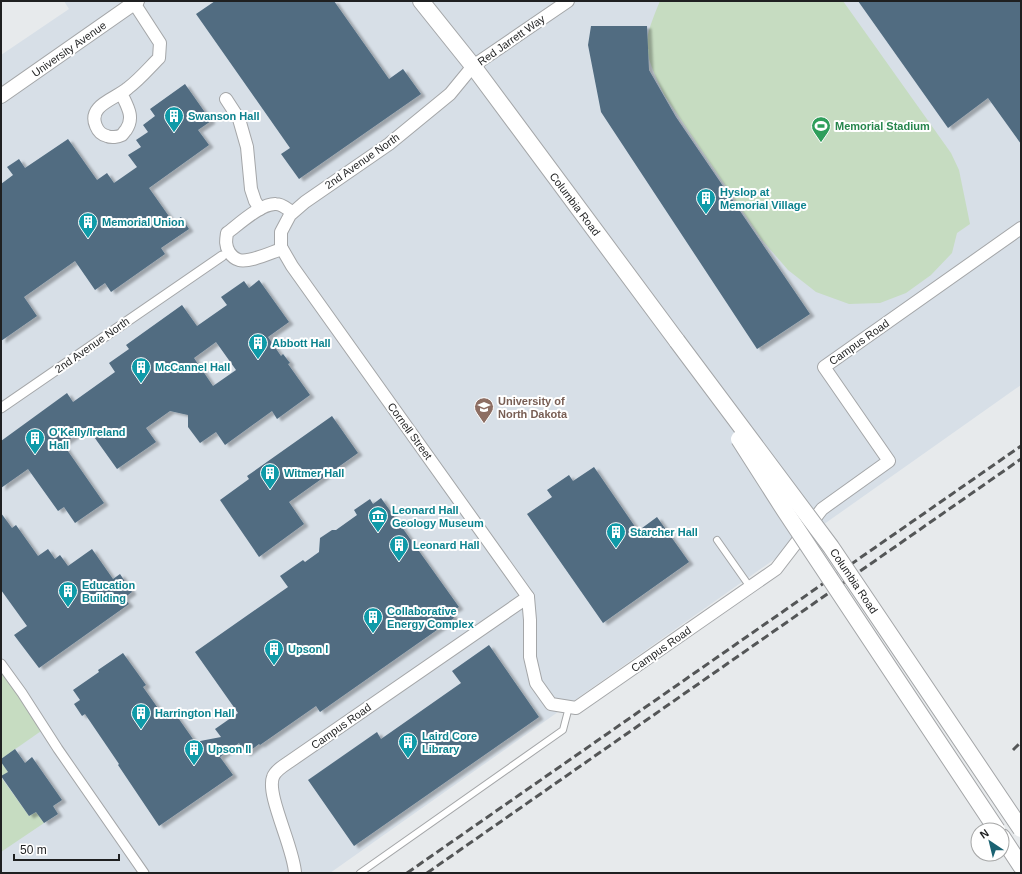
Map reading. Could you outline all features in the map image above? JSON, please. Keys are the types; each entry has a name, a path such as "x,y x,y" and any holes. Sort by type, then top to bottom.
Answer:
{"main road":[{"name":"Columbia Road","path":"421,1 473,66 831,547 1021,830"},
{"name":"Columbia Road","path":"677,341 785,511 992,822"},
{"path":"1010,849 1021,866"}],"street":[{"name":"Red Jarrett Way","path":"473,66 568,1"},
{"path":"121,93 127,90 139,79 159,58 160,43 136,2"},
{"name":"University Avenue","path":"1,96 136,2"},
{"name":"2nd Avenue North","path":"282,249 281,232 292,212 389,144 450,94 473,66"},
{"path":"226,99 239,119 247,148 251,189 255,201 260,209"},
{"path":"282,249 248,260 239,260 232,256 225,242 227,233 260,209 274,204 283,206 292,212"},
{"name":"Campus Road","path":"569,707 576,708 776,569 822,509 889,461 824,367 1021,228"},
{"name":"Cornell Street","path":"282,249 292,266 528,597"},
{"name":"2nd Avenue North","path":"1,408 222,256"},
{"path":"528,597 530,620 530,657 536,683 551,704 569,707"},
{"name":"Campus Road","path":"295,873 292,854 273,795 271,784 273,775 288,762 528,597"},
{"path":"1,664 144,873"}],"lane":[{"path":"717,540 750,587"},
{"path":"360,873 560,733 563,730 569,707"}],"shaded area":[{"name":"University of North Dakota","path":"64,1 1021,1 1021,385 330,873 1,873 1,55 69,9"}],"green space":[{"name":"Memorial Stadium","path":"660,1 843,1 951,153 959,170 970,224 957,233 952,253 931,275 906,293 880,303 849,304 816,292 788,270 762,240 665,96 659,84 648,54 647,40 652,20"},
{"path":"1,664 44,729 1,759"},
{"path":"1,762 8,772 1,777"},
{"path":"1,777 29,816 36,812 44,823 1,852"}],"building":[{"path":"215,1 334,1 389,79 403,69 421,94 299,179 281,154 290,148 196,14"},
{"path":"858,1 1021,1 1021,144 988,98 948,128"},
{"name":"Hyslop at Memorial Village","path":"591,26 647,26 649,70 676,117 810,314 757,349 601,112 588,45"},
{"name":"Memorial Union","path":"185,84 211,121 198,130 209,145 149,188 173,222 181,217 189,229 161,248 165,254 111,292 105,283 95,290 75,261 24,297 37,316 1,341 1,184 13,175 7,167 19,159 25,168 68,139 97,180 107,173 114,183 137,167 128,155 141,147 136,140 148,132 143,125 155,116 150,109"},
{"path":"259,280 289,322 268,337 281,356 283,354 290,363 288,364 310,395 277,419 272,411 225,445 216,432 200,443 188,427 188,415 170,411 146,428 156,442 117,469 87,427 63,444 104,503 75,523 64,507 58,511 28,469 1,488 1,441 67,393 73,402 115,372 109,363 129,349 126,345 182,305 197,326 227,305 221,297 244,281 249,288","holes":["216,342 236,370 213,386 194,358"]},
{"name":"Witmer Hall","path":"332,416 358,453 289,502 304,524 259,557 220,500 249,479 247,476"},
{"name":"Starcher Hall","path":"594,467 638,531 657,517 689,562 603,623 527,514 552,497 547,490 569,475 573,481"},
{"path":"381,498 459,607 451,612 454,618 320,712 316,706 246,754 239,743 220,757 233,775 159,826 85,714 82,716 74,704 80,700 73,690 99,672 98,670 123,653 146,685 143,687 165,718 174,712 195,742 221,737 215,729 238,713 195,652 288,587 280,576 303,560 305,562 319,552 320,538 332,530 336,530 357,515 354,510 370,499 373,504"},
{"name":"Education Building","path":"1,513 12,528 16,525 38,556 48,549 55,559 60,555 68,566 92,549 113,579 120,574 132,592 124,598 129,604 39,668 14,635 27,626 1,590"},
{"name":"Laird Core Library","path":"489,645 539,717 354,846 308,780 377,732 381,739 461,683 452,671"},
{"path":"15,749 25,763 32,757 62,800 53,806 58,814 44,823 36,812 29,816 1,776 8,772 1,762 1,759"}],"railway":[{"path":"407,873 1021,446"},
{"path":"427,873 1021,459"},
{"path":"1013,750 1021,742"}],"place":[{"name":"Swanson Hall","path":"174,133"},
{"name":"Memorial Stadium","path":"821,143"},
{"name":"Hyslop at Memorial Village","path":"706,215"},
{"name":"Memorial Union","path":"88,239"},
{"name":"Abbott Hall","path":"258,360"},
{"name":"McCannel Hall","path":"141,384"},
{"name":"University of North Dakota","path":"484,424"},
{"name":"O'Kelly/Ireland Hall","path":"35,455"},
{"name":"Witmer Hall","path":"270,490"},
{"name":"Leonard Hall Geology Museum","path":"378,533"},
{"name":"Starcher Hall","path":"616,549"},
{"name":"Leonard Hall","path":"399,562"},
{"name":"Education Building","path":"68,608"},
{"name":"Collaborative Energy Complex","path":"373,634"},
{"name":"Upson I","path":"274,666"},
{"name":"Harrington Hall","path":"141,730"},
{"name":"Laird Core Library","path":"408,759"},
{"name":"Upson II","path":"194,766"}]}
